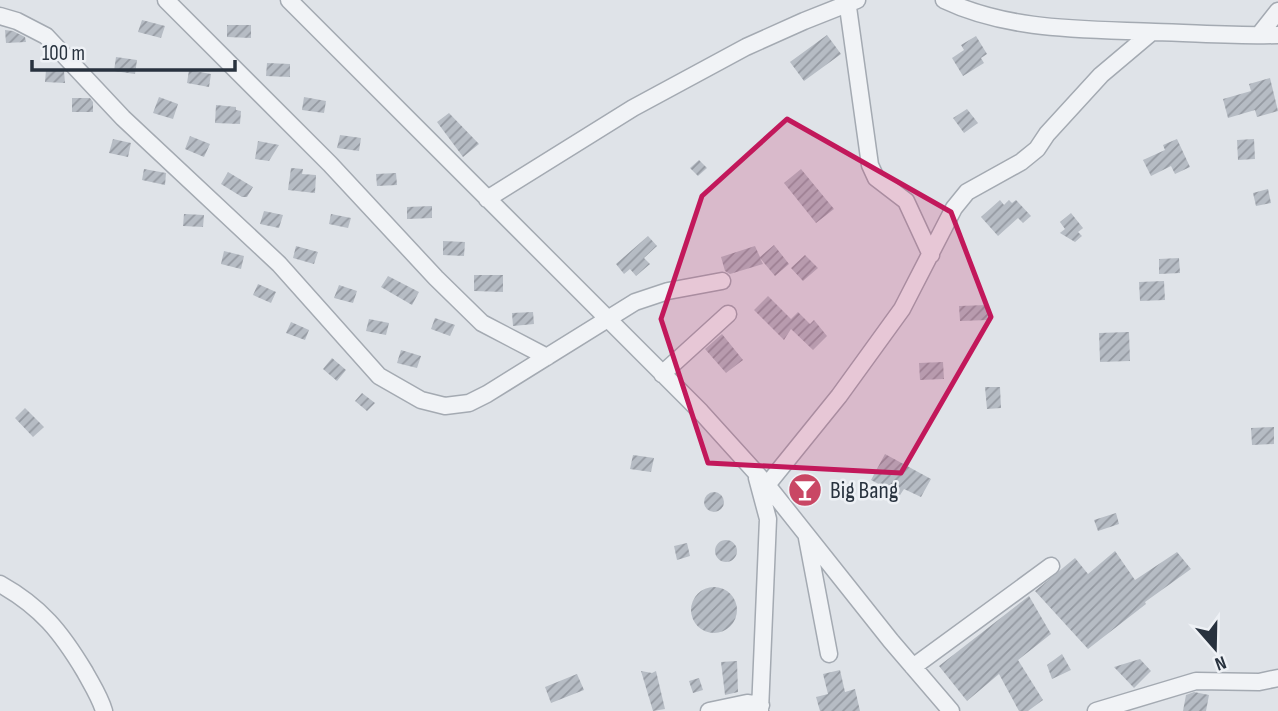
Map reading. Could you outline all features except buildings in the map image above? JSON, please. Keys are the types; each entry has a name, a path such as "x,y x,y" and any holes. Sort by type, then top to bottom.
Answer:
{"street":[{"path":"166,0 330,164 436,278 482,323 547,357"},
{"path":"289,0 702,412 767,485 951,711"},
{"path":"944,0 1009,21 1062,29 1278,35"},
{"path":"487,199 633,108 746,47 850,1 870,165 876,178 906,201 931,255"},
{"path":"1259,35 1278,11"},
{"path":"0,16 17,21 46,36 123,118 279,264 379,376 421,400 445,406 469,403 635,302 722,281"},
{"path":"767,485 839,396 902,309 954,208 967,192 1021,162 1037,149 1101,75 1152,32"},
{"path":"662,374 728,314"},
{"path":"709,711 747,704 760,708 768,519 755,472"},
{"path":"807,536 829,654"},
{"path":"914,667 1051,566"},
{"path":"0,584 23,596 46,616 70,647 101,700 104,711"},
{"path":"1096,711 1196,681 1259,682 1278,678"}],"highlighted area":[{"path":"787,119 951,212 991,317 901,473 708,463 661,319 702,196"}],"place":[{"name":"Big Bang","path":"805,490"}]}
